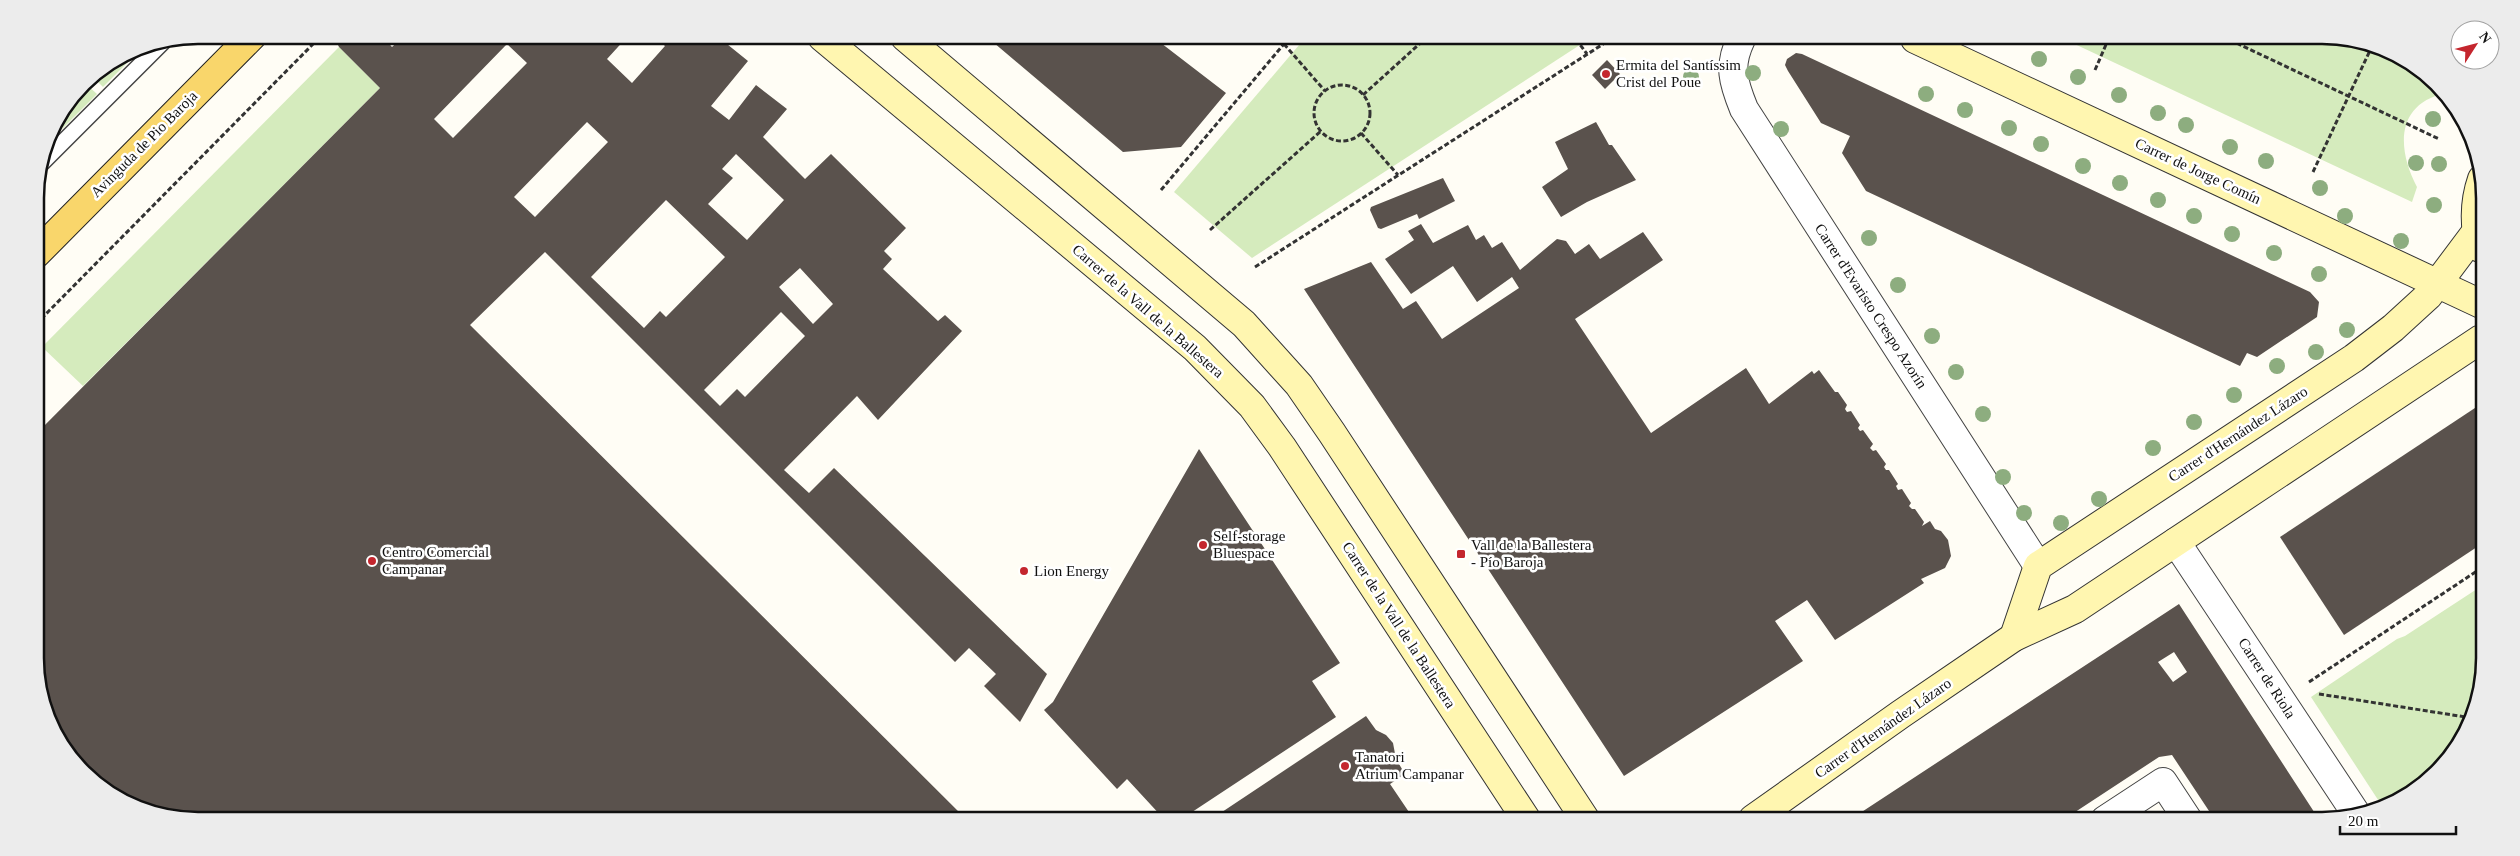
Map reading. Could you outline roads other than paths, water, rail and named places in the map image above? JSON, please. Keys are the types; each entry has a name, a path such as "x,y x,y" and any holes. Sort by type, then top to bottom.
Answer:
{"main road":[{"name":"Avinguda de Pio Baroja","path":"44,246 244,44"}],"street":[{"name":"Carrer de la Vall de la Ballestera","path":"830,44 1195,348 1252,406 1282,447 1521,812"},
{"path":"913,44 1181,269 1244,324 1275,356 1299,385 1332,433 1580,812"},
{"name":"Carrer d'Evaristo Crespo Azorín","path":"1739,44 1734,55 1734,83 1744,109 2038,566"},
{"name":"Carrer de Jorge Comín","path":"1924,44 2476,302"},
{"name":"Carrer d'Hernández Lázaro","path":"2038,566 2354,358 2393,328 2476,246"},
{"name":"Carrer d'Hernández Lázaro","path":"1763,812 2014,637 2075,609 2476,342"},
{"name":"Carrer de Riola","path":"2176,542 2353,809"},
{"path":"2014,637 2038,566"},
{"path":"2117,812 2163,782 2183,812"}],"lane":[{"path":"50,155 155,50"}],"place":[{"name":"Ermita del Santíssim Crist del Poue","path":"1606,74"},
{"name":"Self-storage Bluespace","path":"1203,545"},
{"name":"Vall de la Ballestera - Pío Baroja","path":"1461,554"},
{"name":"Centro Comercial Campanar","path":"372,561"},
{"name":"Lion Energy","path":"1024,571"},
{"name":"Tanatori Atrium Campanar","path":"1345,766"}]}
